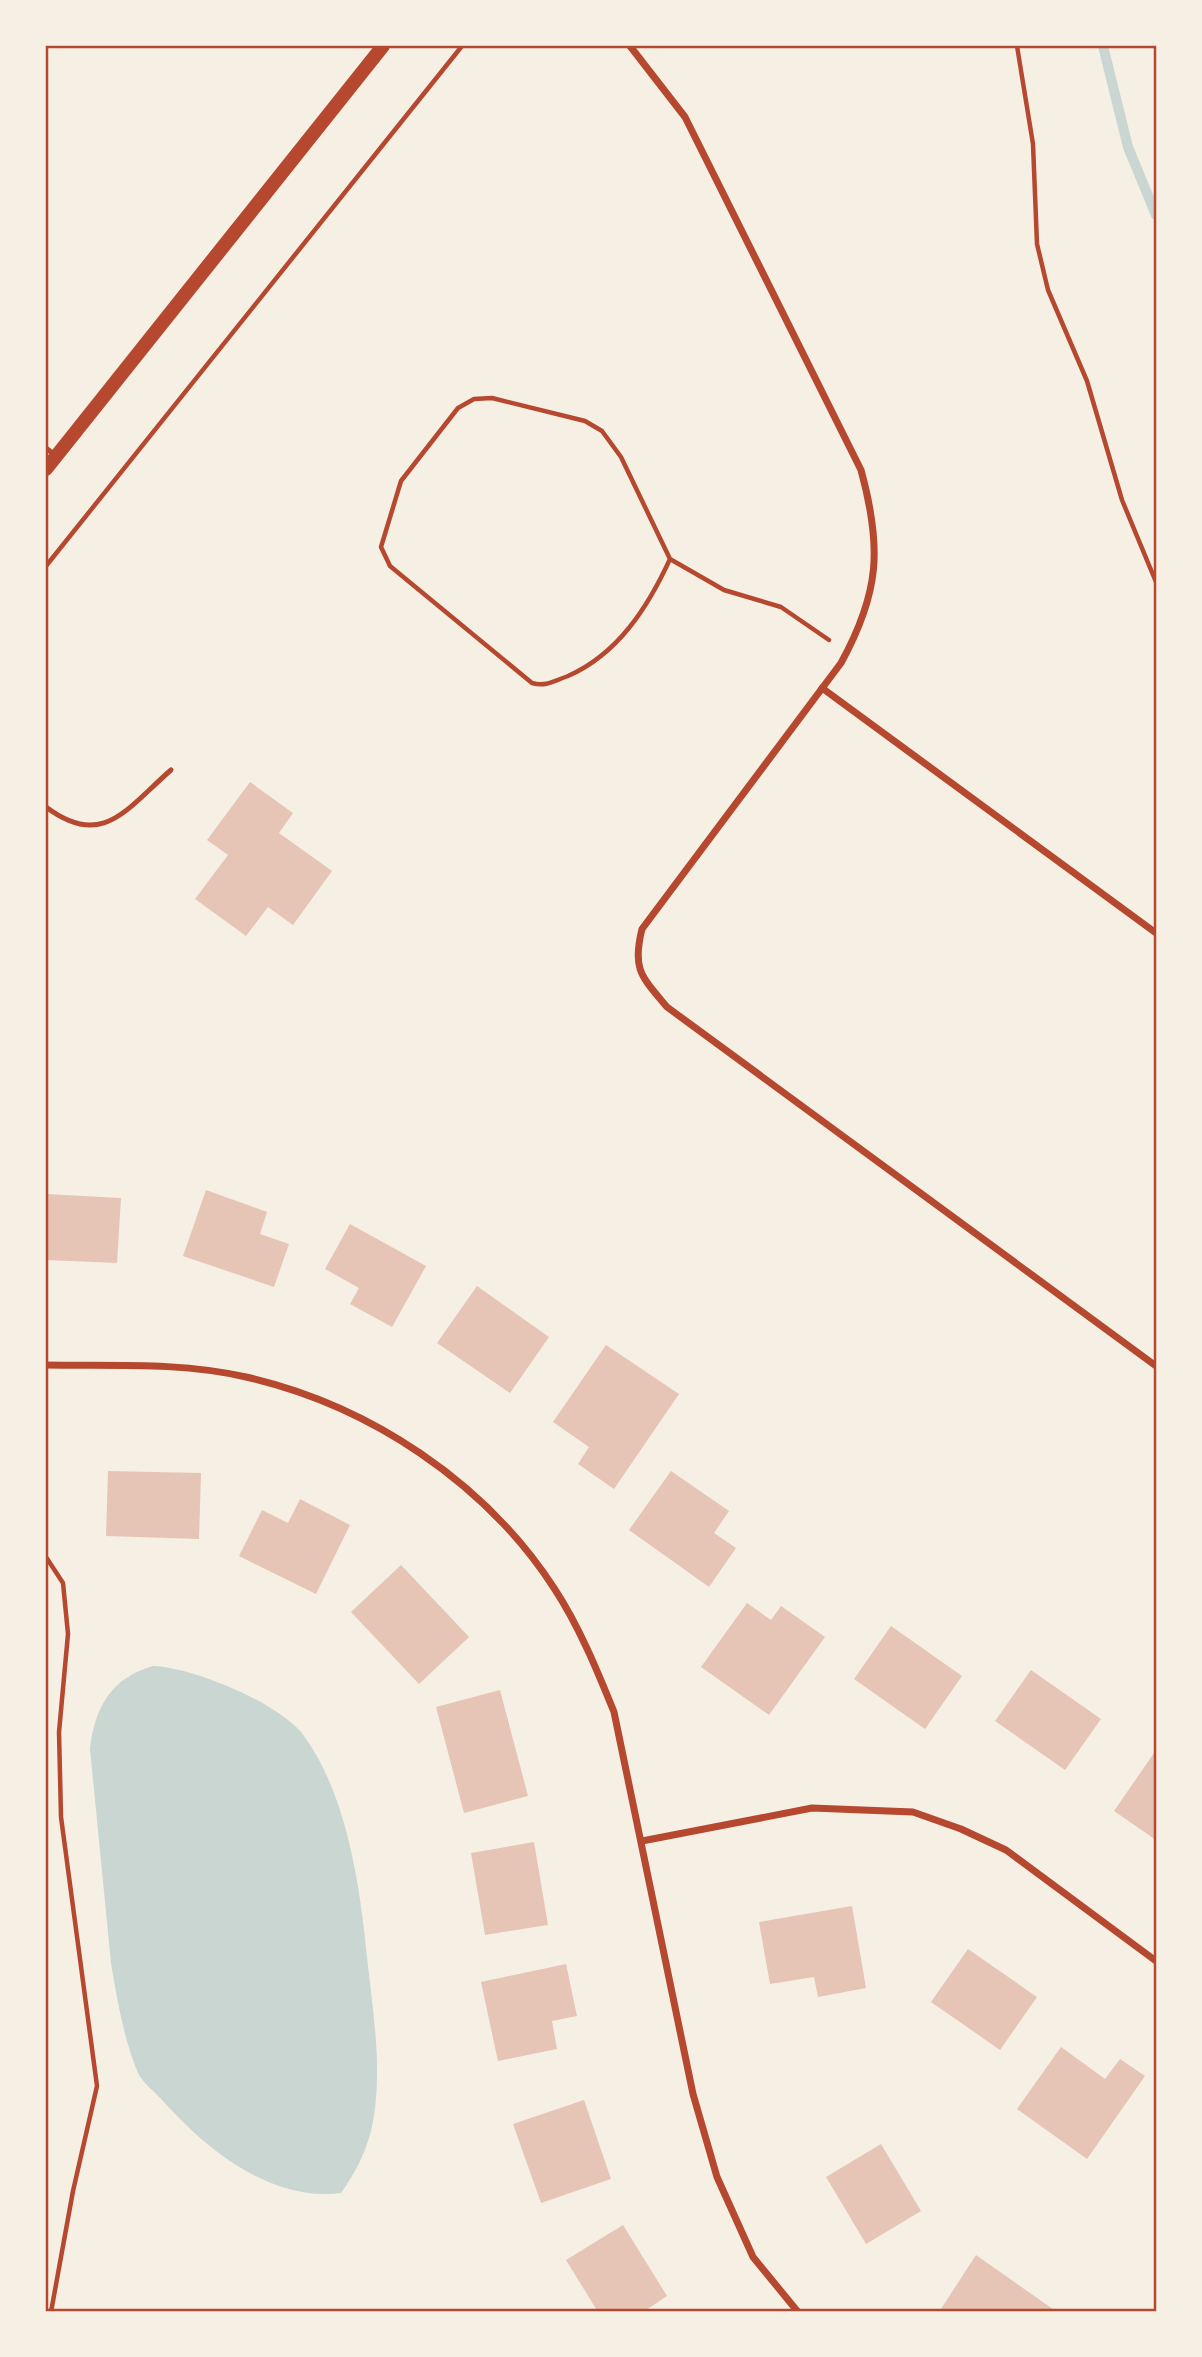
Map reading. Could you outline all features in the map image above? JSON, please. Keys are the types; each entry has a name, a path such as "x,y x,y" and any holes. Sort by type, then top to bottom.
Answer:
{"main road":[{"path":"46,468 51,452 383,46"}],"street":[{"path":"630,46 685,117 861,470 874,517 875,569 863,620 847,652 642,929 636,956 645,981 667,1007 1157,1366"},
{"path":"822,688 1157,933"},
{"path":"46,1365 170,1367 246,1377 320,1400 384,1430 438,1465 510,1530 554,1588 595,1664 614,1712 693,2094 717,2177 753,2257 799,2312"},
{"path":"642,1841 812,1808 913,1812 961,1829 1006,1850 1157,1961"}],"lane":[{"path":"46,807 60,818 85,828 111,822 171,770"}],"path":[{"path":"46,566 462,46"},
{"path":"1017,46 1033,144 1037,244 1048,290 1087,381 1122,500 1157,582"},
{"path":"670,559 653,596 612,649 582,669 544,686 532,683 390,566 381,547 401,481 458,408 474,399 492,398 585,421 602,431 621,457 670,559 724,590 781,607 847,652"},
{"path":"46,1557 63,1583 68,1634 59,1732 61,1817 97,2086 72,2191 51,2312"}],"shaded area":[{"path":"153,1666 212,1680 276,1711 304,1736 319,1760 341,1813 360,1901 374,2022 377,2088 366,2148 341,2193 315,2194 290,2189 242,2169 220,2154 180,2119 143,2080 133,2060 111,1963 90,1749 96,1720 108,1696 126,1678"}],"building":[{"path":"250,782 293,813 279,833 332,871 293,925 268,907 246,936 195,899 228,855 207,840"},
{"path":"206,1190 267,1212 260,1234 289,1244 274,1287 183,1256"},
{"path":"46,1194 121,1198 117,1263 46,1260"},
{"path":"350,1224 426,1266 392,1327 350,1304 359,1288 325,1269"},
{"path":"477,1286 549,1337 510,1393 437,1343"},
{"path":"606,1345 679,1394 614,1489 578,1464 589,1447 553,1422"},
{"path":"108,1471 201,1473 199,1539 106,1536"},
{"path":"671,1471 729,1511 714,1533 736,1548 709,1587 629,1530"},
{"path":"300,1499 350,1525 316,1594 239,1556 262,1510 288,1523"},
{"path":"401,1565 469,1637 419,1684 351,1612"},
{"path":"747,1603 771,1620 781,1606 825,1637 769,1715 701,1667"},
{"path":"891,1626 962,1676 925,1729 854,1679"},
{"path":"1031,1670 1101,1719 1065,1770 995,1721"},
{"path":"500,1690 528,1796 464,1813 436,1707"},
{"path":"1154,1753 1156,1755 1156,1840 1114,1811"},
{"path":"534,1842 548,1925 485,1935 471,1853"},
{"path":"852,1906 866,1988 818,1997 814,1977 770,1984 759,1922"},
{"path":"968,1949 1037,1997 1000,2050 931,2002"},
{"path":"566,1964 577,2016 552,2021 557,2049 498,2061 481,1982"},
{"path":"1061,2047 1105,2079 1120,2059 1145,2076 1087,2159 1017,2109"},
{"path":"584,2100 611,2179 541,2203 513,2124"},
{"path":"881,2144 921,2211 866,2244 826,2177"},
{"path":"623,2225 667,2296 643,2312 598,2312 566,2260"},
{"path":"976,2255 1057,2312 939,2312"}],"waterway":[{"path":"1103,46 1128,147 1156,215"}]}
